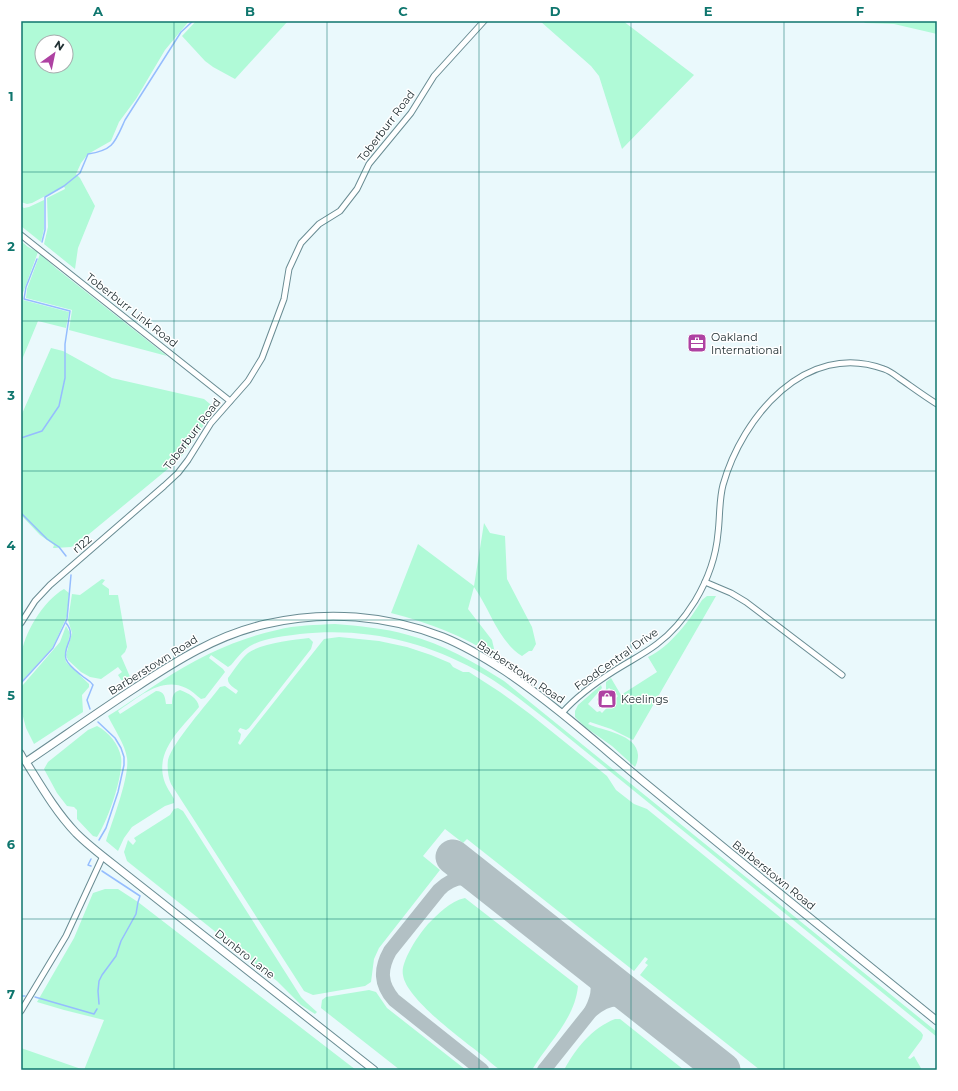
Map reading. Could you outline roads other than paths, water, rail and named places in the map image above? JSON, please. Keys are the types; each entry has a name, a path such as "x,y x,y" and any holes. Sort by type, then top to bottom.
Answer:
{"main road":[{"name":"Barberstown Road","path":"26,762 148,680 202,647 244,630 266,624 312,617 334,616 372,618 418,629 444,638 486,659 527,686 562,713 659,795 937,1021"},
{"name":"Dunbro Lane","path":"26,762 43,790 76,833 374,1070"}],"street":[{"name":"Toberburr Road","path":"164,486 178,473 188,460 211,423 248,381 262,358 284,299 288,269 300,243 320,224 340,211 357,189 369,164 411,113 434,76 484,21"},
{"name":"Toberburr Link Road","path":"21,235 230,401"},
{"name":"FoodCentral Drive","path":"562,713 583,692 666,637 689,609 705,582 713,560 718,535 723,486 734,454 753,422 781,391 795,380 823,367 842,362 861,362 886,369 937,404"},
{"name":"r122","path":"21,622 35,601 50,585 164,486"},
{"path":"705,582 731,593 746,602 842,675"},
{"path":"21,753 26,762"},
{"path":"21,1011 66,936 103,856"}],"waterway":[{"path":"42,242 45,230 45,197 64,186 80,173 88,154 103,150 112,144 119,134 125,120 181,32 193,21"},
{"path":"21,438 42,431 59,406 65,378 65,344 70,311 24,299 26,287 37,259"},
{"path":"21,513 47,539 59,547 66,556"},
{"path":"21,683 53,648 67,619 71,575"},
{"path":"66,623 70,633 65,654 66,659 72,668 93,685 87,700 90,709"},
{"path":"98,722 115,738 124,757 124,765 118,792 106,828 99,840"},
{"path":"91,859 88,865 91,866"},
{"path":"99,1004 99,981 116,956 121,941 136,914 140,896 102,871"},
{"path":"35,997 94,1014 97,1009"}],"place":[{"name":"Oakland International","path":"697,343"},
{"name":"Keelings","path":"607,699"}]}
